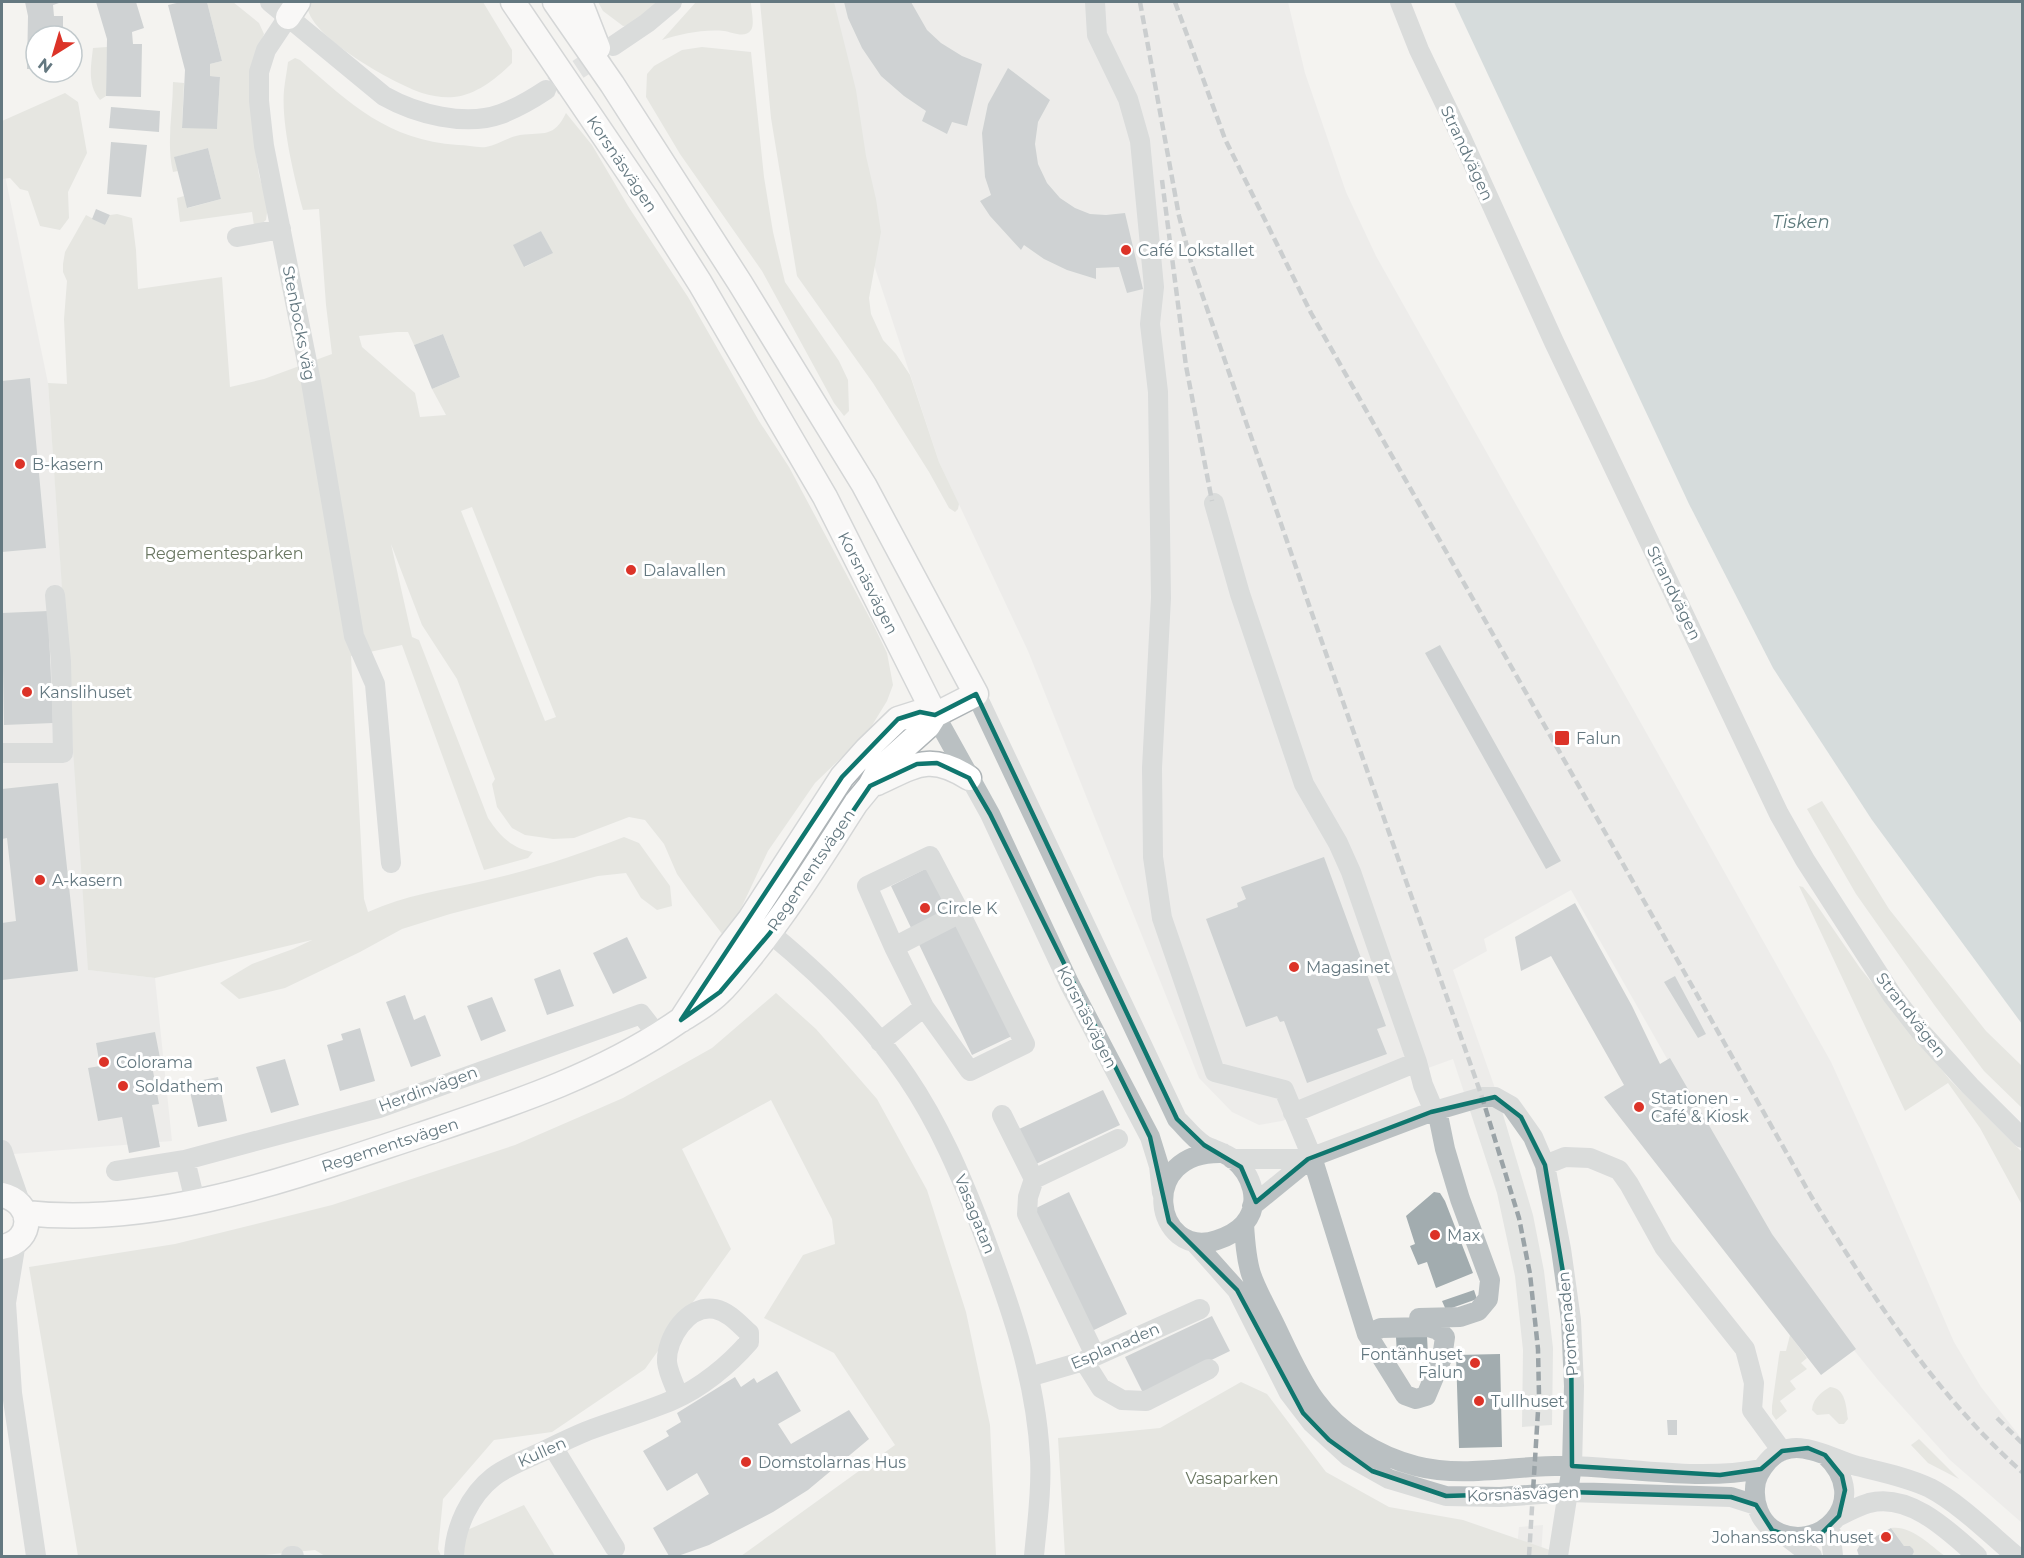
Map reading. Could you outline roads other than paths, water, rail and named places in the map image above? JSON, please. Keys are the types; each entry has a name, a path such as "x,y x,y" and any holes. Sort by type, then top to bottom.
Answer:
{"main road":[{"name":"Korsnäsvägen","path":"513,2 646,198 700,283 825,497 935,715"},
{"name":"Korsnäsvägen","path":"555,2 612,84 740,284 864,485 976,694"},
{"path":"580,2 612,84"},
{"path":"898,719 909,689 906,657"},
{"path":"898,719 920,712 935,715 976,694"},
{"name":"Regementsvägen","path":"15,1223 116,1214 195,1201 304,1173 469,1119 577,1077 634,1050 699,1010 720,992 770,933 878,771 928,726 935,715"},
{"name":"Regementsvägen","path":"681,1020 842,777 898,719"},
{"path":"870,786 917,764 937,763 957,770 969,778"},
{"path":"750,919 770,933"}],"street":[{"path":"613,46 647,23 672,2"},
{"path":"1095,2 1097,34 1128,99 1140,141 1154,287 1150,324 1158,392 1161,598 1152,768 1153,857 1162,918 1215,1072 1284,1090 1310,1158 1365,1326 1460,1317 1478,1311 1488,1299 1490,1280 1448,1159 1436,1111 1423,1085 1351,872 1338,843 1304,784 1240,594 1214,503"},
{"name":"Strandvägen","path":"1400,2 1419,50 1549,331 1779,814 1805,860 1892,995 1920,1031 1970,1086 2022,1138"},
{"path":"286,7 384,96 406,107 450,117 485,118 499,115 527,103 546,90"},
{"name":"Stenbocks väg","path":"286,7 258,72 264,146 311,382 354,636 375,684 391,863"},
{"path":"237,237 281,230"},
{"path":"2,753 63,753 61,662 55,596"},
{"name":"Korsnäsvägen","path":"976,694 1177,1119 1204,1145 1228,1156"},
{"name":"Korsnäsvägen","path":"935,715 990,814 1069,983 1150,1137 1159,1166 1162,1196"},
{"path":"930,856 960,913 1025,1044 970,1071 924,1007 867,886 930,856"},
{"path":"894,947 960,913"},
{"name":"Vasagatan","path":"770,933 824,980 862,1019 907,1076 926,1108 966,1190 1005,1290 1029,1377 1040,1456 1034,1557"},
{"path":"880,1042 924,1007"},
{"name":"Herdinvägen","path":"116,1171 185,1160 379,1107 641,1014 658,1036"},
{"path":"1293,1113 1416,1062"},
{"name":"Promenaden","path":"1436,1111 1482,1097 1495,1097 1511,1106 1521,1118 1533,1137 1545,1165 1561,1249 1571,1320 1574,1386 1572,1466 1559,1551"},
{"path":"1310,1158 1248,1215 1232,1234 1221,1239 1195,1243 1183,1237 1164,1214 1162,1196 1169,1177 1189,1159 1208,1153 1228,1156 1310,1158 1436,1111"},
{"path":"1002,1115 1034,1179 1028,1197 1027,1214 1101,1388 1122,1400 1146,1401 1209,1369"},
{"path":"1034,1179 1118,1139"},
{"path":"2,1150 15,1223 4,1295 6,1378 36,1557"},
{"path":"1228,1156 1250,1178 1253,1190 1248,1215"},
{"path":"1545,1165 1565,1157 1590,1158 1618,1170 1629,1184 1664,1247 1744,1349 1754,1383 1752,1410 1782,1451"},
{"path":"185,1160 195,1201"},
{"name":"Korsnäsvägen","path":"1248,1215 1245,1246 1251,1274 1293,1363 1315,1399 1335,1422 1365,1445 1390,1458 1418,1467 1451,1470 1572,1466 1720,1475 1761,1469"},
{"name":"Korsnäsvägen","path":"1195,1243 1237,1290 1289,1393 1303,1413 1347,1456 1389,1479 1446,1496 1500,1497 1569,1492 1731,1497 1756,1505"},
{"name":"Kullen","path":"454,1557 454,1544 465,1513 478,1492 493,1477 509,1467 586,1432 679,1397 709,1378 749,1342 749,1334 726,1314 716,1309 707,1309 693,1314 683,1321 675,1333 667,1362 679,1397"},
{"name":"Esplanaden","path":"1029,1377 1089,1358 1200,1309"},
{"path":"553,1447 615,1548"},
{"path":"1812,1557 1786,1536 1772,1530 1762,1519 1756,1505 1755,1486 1761,1469 1771,1458 1782,1451 1800,1448 1817,1451 1905,1478 1931,1489 1946,1498 2016,1557"},
{"path":"1825,1455 1839,1470 1845,1490 1844,1503 1835,1521 1833,1557"},
{"path":"1786,1536 1809,1538 1821,1534 1835,1521 1872,1502 1907,1506 1940,1523 1977,1557"}],"water":[{"name":"Tisken","path":"1454,2 2022,2 2022,1024 1872,820 1773,668 1689,504"}],"tunnel":[{"path":"553,86 606,51"}],"railway":[{"path":"1140,2 1179,216 1191,262 1482,1097 1519,1218 1530,1274 1538,1349 1539,1395 1529,1556"},
{"path":"1175,2 1225,139 1311,313 1811,1196 1857,1270 1933,1377 1990,1442 2022,1472"},
{"path":"1162,180 1186,366 1212,501"},
{"path":"1997,1418 2022,1443"}],"place":[{"name":"Café Lokstallet","path":"1126,250"},
{"name":"B-kasern","path":"20,464"},
{"name":"Dalavallen","path":"631,570"},
{"name":"Kanslihuset","path":"27,692"},
{"name":"Falun","path":"1562,738"},
{"name":"A-kasern","path":"40,880"},
{"name":"Circle K","path":"925,908"},
{"name":"Magasinet","path":"1294,967"},
{"name":"Colorama","path":"104,1062"},
{"name":"Soldathem","path":"123,1086"},
{"name":"Stationen - Café & Kiosk","path":"1639,1107"},
{"name":"Max","path":"1435,1235"},
{"name":"Fontänhuset Falun","path":"1475,1363"},
{"name":"Tullhuset","path":"1479,1401"},
{"name":"Domstolarnas Hus","path":"746,1462"},
{"name":"Johanssonska huset","path":"1886,1537"}],"park label":[{"name":"Regementesparken","path":"224,553"},
{"name":"Vasaparken","path":"1232,1478"}]}
